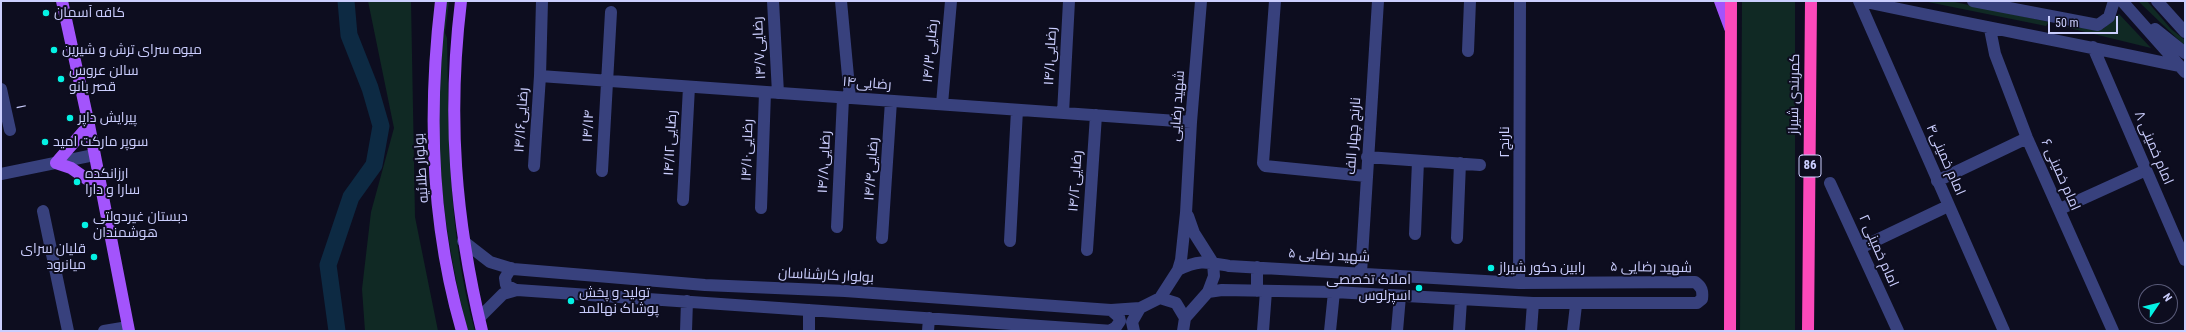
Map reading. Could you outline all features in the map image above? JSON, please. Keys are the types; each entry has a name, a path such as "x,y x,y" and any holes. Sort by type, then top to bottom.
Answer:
{"highway":[{"path":"1730,331 1731,1"},
{"name":"کمربندی شیراز","path":"1808,331 1811,1"}],"main road":[{"path":"62,1 89,125 128,329"},
{"name":"بولوار طلائیه","path":"441,1 435,50 434,155 444,245 462,331"},
{"path":"461,1 455,50 453,98 455,160 463,241 482,331"},
{"path":"1720,1 1730,28"},
{"path":"89,125 56,163 71,168 101,189"}],"street":[{"name":"رضایی۱۴/۱۶","path":"534,166 540,76 542,1"},
{"name":"رضایی۱۴/۷","path":"773,1 778,93"},
{"name":"رضایی۱۴/۸","path":"837,227 847,98 841,1"},
{"name":"رضایی۱۴/۳","path":"942,104 951,1"},
{"name":"۱۴/۱رضایی","path":"1062,113 1069,1"},
{"name":"شهید رضایی","path":"1178,270 1181,260 1186,213 1191,122 1201,1"},
{"path":"1275,1 1263,163 1265,166 1366,176"},
{"name":"نارنج چهار الف","path":"1361,273 1367,157 1378,1"},
{"path":"1468,51 1470,1"},
{"name":"نارنج۲","path":"1520,1 1520,283"},
{"path":"1860,1 1990,29 2056,39 2182,69"},
{"name":"امام خمینی۴","path":"1860,1 1937,181 2004,331"},
{"path":"1974,1 2098,25 2108,17 2114,1"},
{"path":"2122,1 2182,69"},
{"path":"2157,1 2185,32"},
{"name":"۱۴/۱۴","path":"602,171 606,81 612,12"},
{"path":"2131,12 2185,53"},
{"path":"2056,39 2060,18"},
{"name":"امام خمینی ۶","path":"1990,29 1995,54 2027,138 2060,209 2113,331"},
{"name":"امام خمینی ۸","path":"2093,47 2185,260"},
{"name":"رضایی۱۴","path":"540,76 1191,122"},
{"name":"رضایی۱۴/۱۲","path":"683,200 689,87"},
{"name":"۱","path":"1,89 10,130"},
{"name":"رضایی۱۴/۱۰","path":"761,208 765,92"},
{"name":"رضایی۱۴/۴","path":"882,238 891,101"},
{"path":"1010,241 1017,110"},
{"name":"رضایی۱۴/۲","path":"1087,250 1096,115"},
{"path":"1937,181 2027,138"},
{"path":"1,174 94,155"},
{"path":"1367,157 1480,165"},
{"path":"1415,234 1418,161"},
{"path":"1457,238 1460,163"},
{"path":"2060,209 2146,170"},
{"name":"امام خمینی ۲","path":"1830,183 1898,331"},
{"path":"1860,248 1948,206"},
{"path":"43,211 68,331"},
{"name":"شهید رضایی","path":"1186,213 1194,233 1213,263"},
{"name":"بولوار کارشناسان","path":"463,241 490,262 511,268 705,285 845,291 1111,310 1140,308 1160,298"},
{"name":"شهید رضایی ۵","path":"1178,270 1192,262 1520,283 1696,282 1701,286 1703,293 1702,299 1697,303 1576,304 1461,300 1334,292 1208,292"},
{"path":"1183,331 1185,318 1208,292 1214,276 1213,263"},
{"path":"1257,267 1261,291 1262,331"},
{"path":"511,268 505,278 506,285 516,290"},
{"path":"1178,270 1160,298 1176,304 1185,318"},
{"path":"479,318 503,294 516,290 1111,331 1120,321 1119,317 1111,310"},
{"path":"1330,331 1334,292"},
{"path":"1397,331 1400,296"},
{"path":"1459,331 1461,300"},
{"path":"686,331 687,301"},
{"path":"1531,331 1533,303"},
{"path":"1573,331 1576,304"},
{"path":"1808,304 1812,331"},
{"path":"1134,331 1132,322 1140,308"},
{"path":"809,331 810,310"},
{"path":"928,331 929,318"},
{"path":"104,331 128,329"}],"green space":[{"path":"368,1 411,1 415,217 438,331 365,331 362,289 371,212 394,128"},
{"path":"446,1 449,1 445,33 447,38 448,112 455,222 466,295 475,331 467,331 457,285 442,191 439,144 439,108 440,72"},
{"path":"1742,1 1795,1 1795,331 1740,331"},
{"path":"1923,1 1950,1 2049,22 2046,26"},
{"path":"2138,1 2147,1 2171,29 2185,40 2185,46"},
{"path":"2119,14 2151,48 2065,27 2103,29"}],"waterway":[{"path":"337,331 328,265 351,197 374,165 381,126 370,88 349,35 346,1"}],"place":[{"name":"کافه آسمان","path":"46,13"},
{"name":"میوه سرای ترش و شیرین","path":"54,50"},
{"name":"سالن عروس قصر بانو","path":"61,79"},
{"name":"پیرایش داپر","path":"70,118"},
{"name":"سوپر مارکت امید","path":"45,142"},
{"name":"ارزانکده سارا و دارا","path":"77,182"},
{"name":"دبستان غیردولتی هوشمندان","path":"85,225"},
{"name":"قلیان سرای میانرود","path":"94,257"},
{"name":"رابین دکور شیراز","path":"1491,268"},
{"name":"املاک تخصصی اسپرلوس","path":"1419,288"},
{"name":"تولید و پخش پوشاک نهالمد","path":"571,301"}]}
